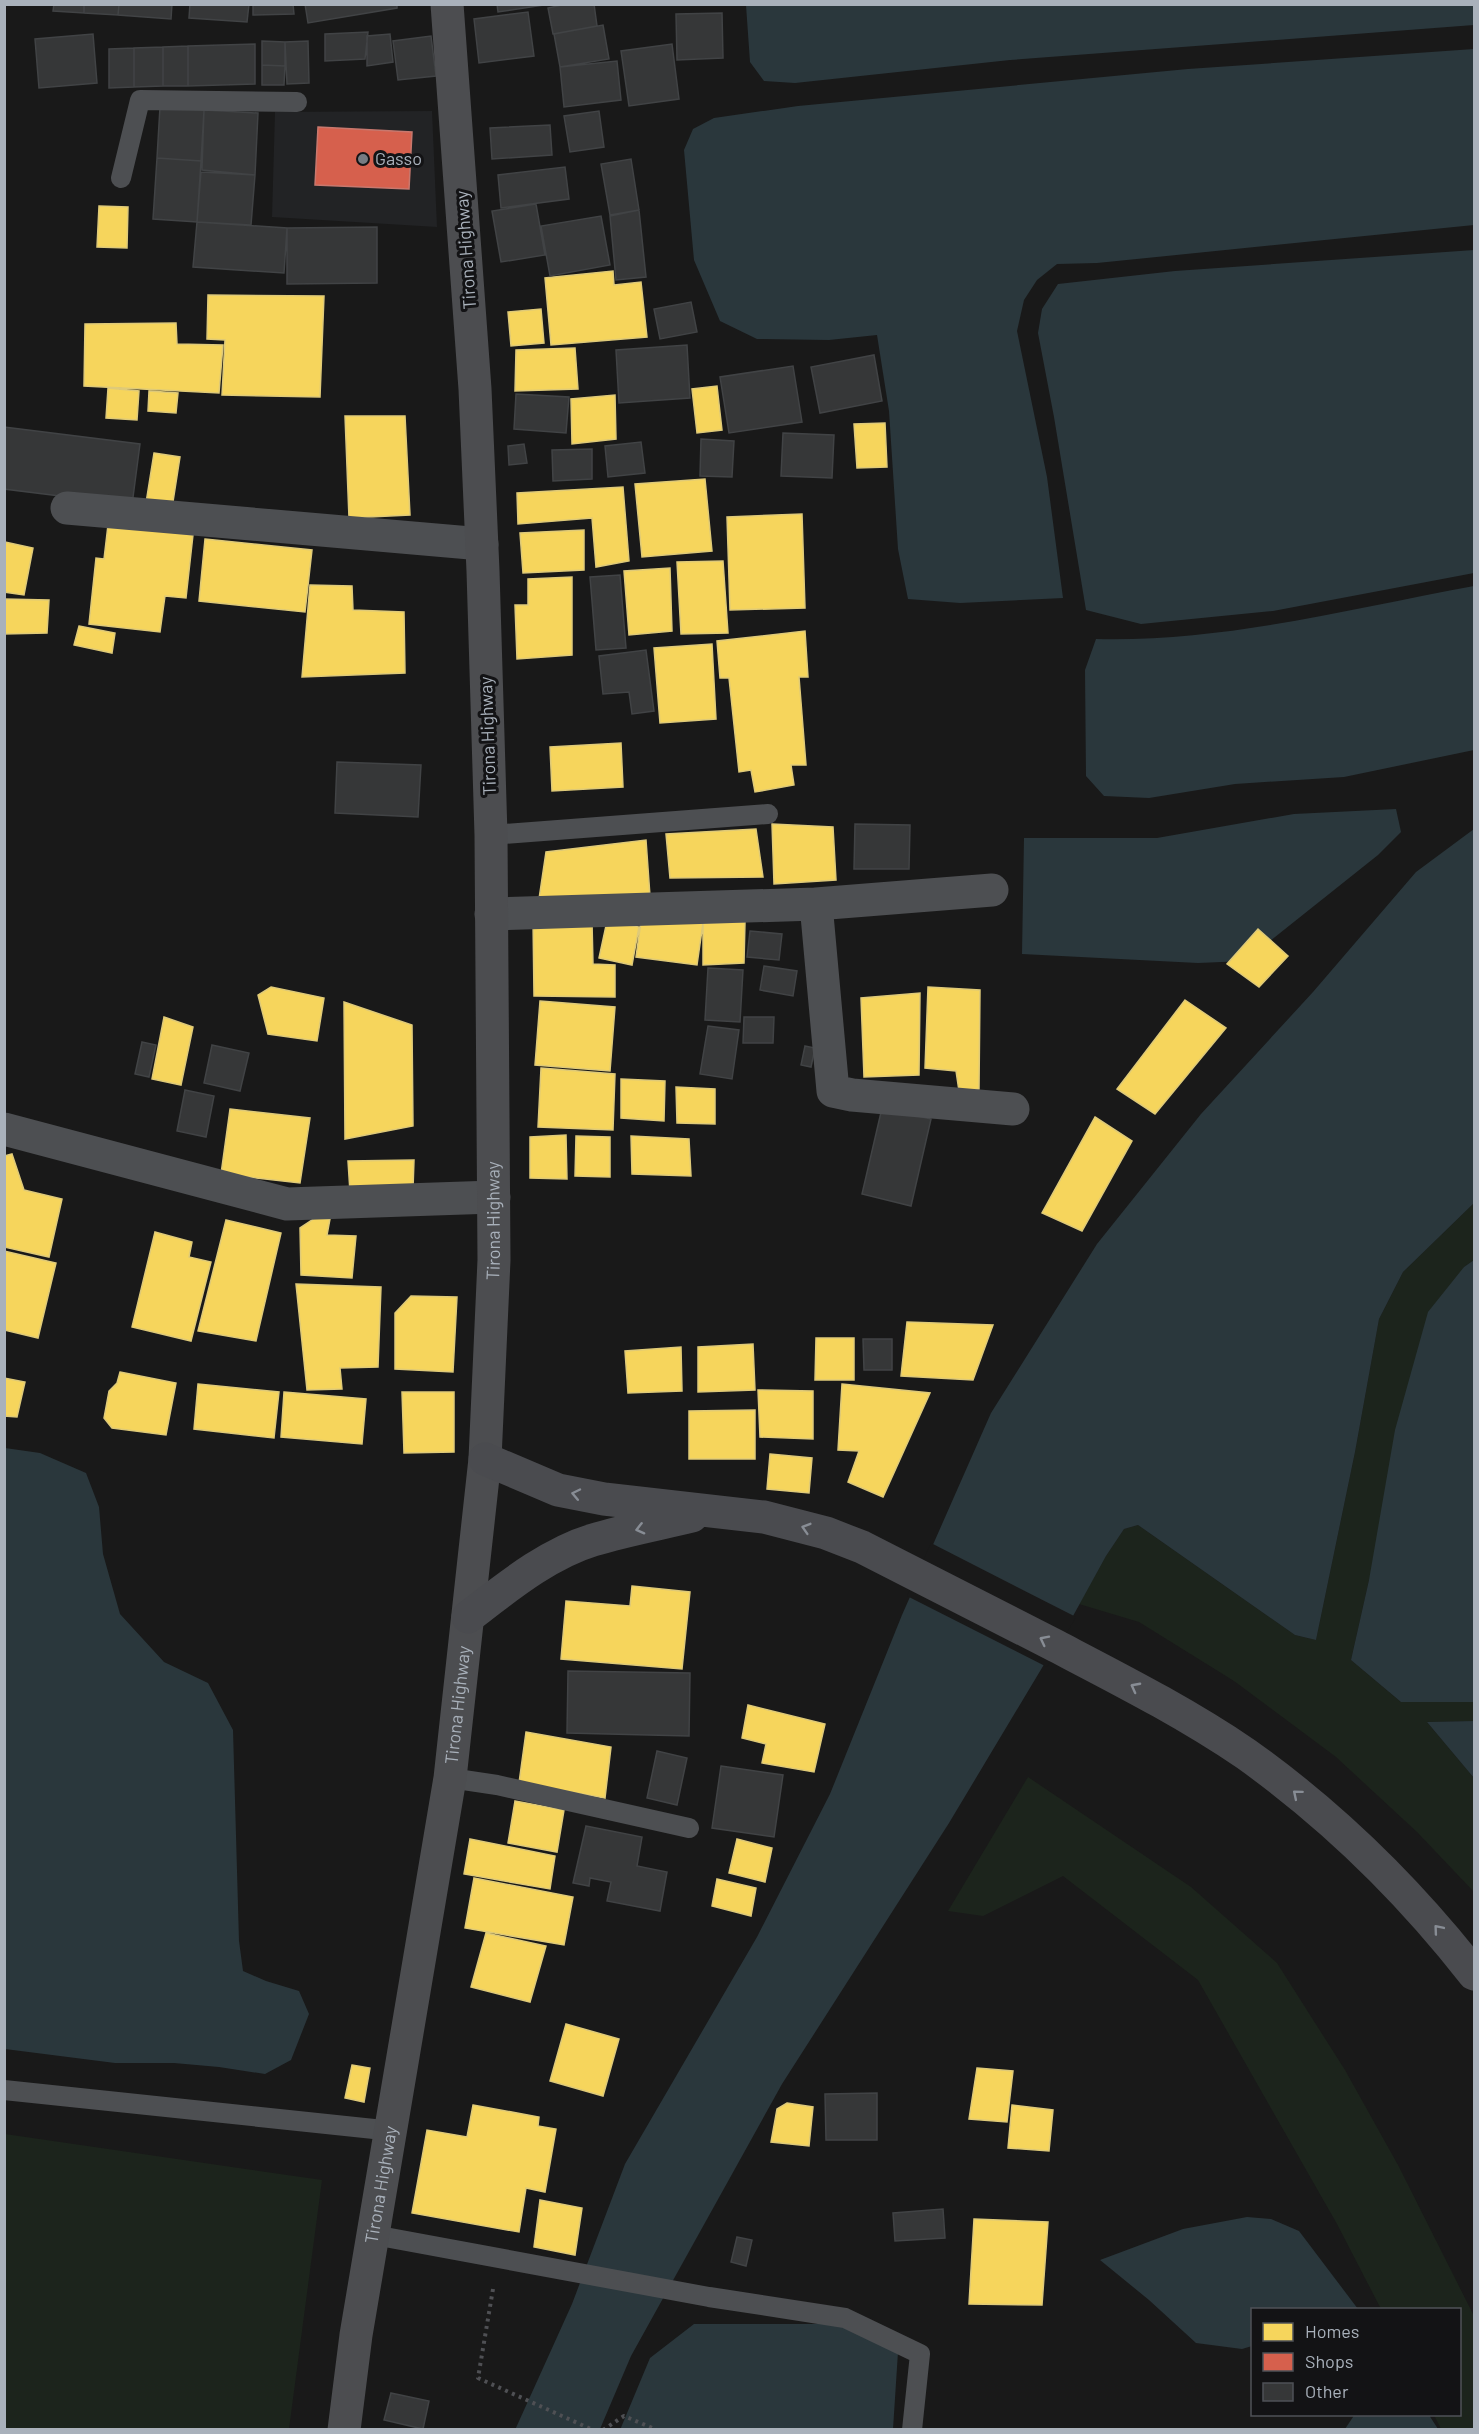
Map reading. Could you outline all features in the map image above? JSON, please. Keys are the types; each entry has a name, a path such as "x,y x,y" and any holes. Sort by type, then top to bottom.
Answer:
{"highway":[{"path":"485,1459 558,1490 604,1500 717,1510 784,1521 861,1547 1096,1667 1198,1723 1288,1786 1382,1869 1436,1925 1474,1974"},
{"path":"468,1617 516,1581 570,1550 593,1540 717,1510"}],"main road":[{"name":"Tirona Highway","path":"344,2430 450,1778 485,1459 494,1260 491,835 482,544 475,389 447,4"}],"street":[{"path":"67,508 482,544"},
{"path":"492,914 816,904 992,890"},
{"path":"816,904 832,1091 852,1095 1013,1109"},
{"path":"4,1129 287,1204 494,1197"}],"lane":[{"path":"121,178 140,100 297,102"},
{"path":"491,835 768,813"},
{"path":"450,1778 497,1785 689,1828"},
{"path":"4,2090 393,2131"},
{"path":"374,2235 709,2297 845,2318 920,2354 912,2430"}],"path":[{"path":"497,2258 478,2378 593,2430"},
{"path":"603,2430 624,2416 657,2430"}],"shaded area":[{"path":"1474,4 1474,25 1010,60 795,83 764,81 750,62 746,5"},
{"path":"1474,49 1474,225 1097,263 1057,264 1037,280 1024,300 1017,331 1047,477 1063,598 960,603 908,599 898,549 889,411 877,335 829,340 757,339 720,321 694,260 684,150 693,129 714,118 798,106 1188,69"},
{"path":"432,111 437,227 272,217 275,112"},
{"path":"1474,250 1474,573 1273,611 1141,624 1086,610 1038,333 1042,309 1058,284 1175,271"},
{"path":"1474,586 1474,750 1344,777 1235,784 1149,798 1104,796 1086,776 1085,670 1096,639 1144,639 1239,630"},
{"path":"1396,809 1401,832 1378,855 1245,961 1198,963 1022,954 1024,838 1157,838 1294,814"},
{"path":"1474,829 1474,1203 1403,1272 1379,1319 1355,1452 1316,1640 1295,1635 1138,1525 1124,1529 949,1823 782,2084 631,2356 600,2429 515,2430 572,2304 625,2164 757,1937 830,1794 902,1615 991,1413 1097,1244 1201,1114 1313,992 1416,872"},
{"path":"1474,1203 1474,1260 1464,1267 1369,1580 1351,1660 1401,1702 1474,1702 1474,1721 1427,1722 1474,1778 1474,1892 1417,1832 1336,1757 1234,1681 1139,1622 1079,1604 1124,1529 1138,1525 1295,1635 1316,1640 1355,1452 1379,1319 1403,1272"},
{"path":"1474,1260 1474,1702 1401,1702 1351,1660 1369,1580 1395,1430 1428,1312 1464,1267"},
{"path":"5,1448 40,1453 86,1473 99,1507 103,1554 120,1614 164,1662 208,1683 233,1730 239,1941 243,1971 299,1991 309,2014 291,2060 265,2074 174,2063 115,2063 5,2049"},
{"path":"1474,1721 1474,1778 1427,1722"},
{"path":"1028,1777 1191,1887 1277,1963 1345,2070 1398,2165 1474,2316 1474,2429 1441,2429 1434,2416 1461,2416 1461,2308 1380,2308 1337,2224 1198,1980 1063,1876 983,1916 948,1911"},
{"path":"5,2134 322,2180 289,2429 5,2429"},
{"path":"1247,2217 1271,2219 1299,2231 1357,2308 1251,2308 1251,2346 1242,2349 1196,2343 1100,2260 1183,2229"},
{"path":"694,2324 851,2324 898,2352 893,2429 620,2430 650,2358"},
{"path":"1354,2416 1430,2416 1438,2429 1345,2429"}],"pier":[{"path":"931,1543 1076,1617 1047,1667 907,1596"}],"building: Homes":[{"path":"99,206 128,207 127,248 97,247"},
{"path":"613,271 614,285 641,282 647,337 551,345 545,278"},
{"path":"208,295 324,296 320,397 222,395 225,340 207,339"},
{"path":"541,309 544,343 511,346 508,312"},
{"path":"176,323 177,344 223,345 219,393 84,386 85,324"},
{"path":"575,348 578,389 515,391 516,350"},
{"path":"717,386 722,430 697,433 692,389"},
{"path":"108,388 139,391 137,420 106,418"},
{"path":"149,391 178,393 176,413 148,411"},
{"path":"615,395 616,439 572,444 571,399"},
{"path":"345,416 405,416 410,515 349,518"},
{"path":"885,423 887,467 857,468 854,424"},
{"path":"154,453 180,457 172,508 146,503"},
{"path":"705,479 712,551 642,557 635,484"},
{"path":"623,487 629,561 596,567 592,518 518,524 517,493"},
{"path":"802,514 805,608 730,610 727,517"},
{"path":"108,525 193,535 186,598 165,596 160,632 89,624 96,558 104,559"},
{"path":"584,530 584,570 523,573 520,533"},
{"path":"205,539 312,550 305,612 199,601"},
{"path":"5,542 33,548 24,595 4,592"},
{"path":"723,561 728,633 681,634 677,562"},
{"path":"670,568 672,631 629,635 624,571"},
{"path":"572,577 572,655 517,659 515,605 528,605 528,579"},
{"path":"310,585 352,586 353,610 404,612 405,673 302,677"},
{"path":"4,599 49,600 47,633 4,634"},
{"path":"79,626 115,633 112,653 74,645"},
{"path":"805,631 808,677 799,677 806,765 791,765 794,785 755,792 751,770 739,772 729,678 720,678 717,641"},
{"path":"712,644 716,719 660,723 654,648"},
{"path":"621,743 623,787 552,791 550,747"},
{"path":"772,824 833,827 836,880 774,884"},
{"path":"756,829 763,877 670,878 666,834"},
{"path":"646,840 650,896 539,899 546,852"},
{"path":"642,914 703,923 697,965 636,957"},
{"path":"533,920 592,922 593,964 615,965 615,997 534,996"},
{"path":"607,921 639,927 632,965 599,958"},
{"path":"745,922 744,963 703,965 703,923"},
{"path":"1258,929 1288,956 1259,987 1227,964"},
{"path":"271,987 324,998 317,1041 268,1034 258,995"},
{"path":"928,987 980,990 979,1089 959,1091 956,1071 925,1068"},
{"path":"920,993 919,1075 864,1077 861,998"},
{"path":"1185,1000 1226,1028 1155,1114 1117,1089"},
{"path":"540,1001 615,1007 610,1071 535,1065"},
{"path":"344,1002 412,1025 413,1126 345,1139"},
{"path":"164,1017 193,1027 181,1085 152,1079"},
{"path":"541,1068 615,1074 613,1130 538,1127"},
{"path":"621,1079 665,1081 664,1121 621,1118"},
{"path":"676,1087 715,1089 715,1124 677,1123"},
{"path":"230,1109 310,1118 300,1183 221,1174"},
{"path":"1095,1117 1132,1141 1082,1231 1042,1213"},
{"path":"566,1135 567,1179 530,1178 530,1137"},
{"path":"576,1136 610,1137 610,1177 575,1176"},
{"path":"631,1136 689,1139 691,1176 632,1174"},
{"path":"12,1154 24,1190 62,1199 49,1257 4,1247 4,1156"},
{"path":"414,1160 413,1189 350,1192 348,1161"},
{"path":"315,1218 330,1219 327,1235 356,1236 352,1278 301,1275 300,1228"},
{"path":"226,1220 281,1233 256,1341 198,1331"},
{"path":"155,1232 192,1242 189,1257 211,1262 191,1341 132,1327"},
{"path":"4,1251 56,1263 38,1338 4,1330"},
{"path":"296,1284 381,1287 378,1367 340,1368 342,1389 307,1390"},
{"path":"411,1296 457,1297 453,1372 395,1369 395,1313"},
{"path":"907,1322 993,1325 973,1380 901,1376"},
{"path":"816,1338 854,1338 854,1380 815,1380"},
{"path":"753,1344 755,1390 698,1392 698,1347"},
{"path":"681,1347 682,1391 628,1393 625,1351"},
{"path":"120,1372 176,1383 166,1435 112,1428 104,1418 109,1391 117,1383"},
{"path":"4,1378 25,1382 17,1417 4,1416"},
{"path":"198,1384 279,1392 274,1438 194,1429"},
{"path":"842,1384 930,1393 883,1497 848,1482 859,1451 838,1450"},
{"path":"758,1390 813,1391 813,1439 760,1437"},
{"path":"284,1392 366,1399 362,1444 281,1437"},
{"path":"402,1392 454,1392 454,1452 404,1453"},
{"path":"755,1410 755,1459 689,1459 689,1411"},
{"path":"770,1454 812,1458 809,1493 767,1489"},
{"path":"632,1586 690,1592 682,1669 561,1659 566,1601 630,1606"},
{"path":"748,1705 825,1724 814,1772 762,1763 766,1744 742,1738"},
{"path":"526,1732 611,1747 605,1798 519,1783"},
{"path":"515,1801 564,1810 557,1852 508,1843"},
{"path":"470,1839 555,1856 550,1889 464,1874"},
{"path":"737,1839 772,1848 765,1882 729,1873"},
{"path":"474,1878 573,1897 564,1945 465,1928"},
{"path":"717,1879 756,1888 751,1916 712,1906"},
{"path":"486,1933 546,1946 530,2002 471,1987"},
{"path":"566,2024 619,2039 603,2096 550,2081"},
{"path":"352,2065 370,2068 364,2102 345,2098"},
{"path":"977,2068 1013,2071 1007,2122 969,2119"},
{"path":"787,2103 813,2107 809,2146 771,2142 777,2109"},
{"path":"473,2105 539,2117 538,2126 556,2129 545,2192 526,2188 519,2232 412,2213 427,2130 467,2137"},
{"path":"1012,2105 1053,2110 1049,2151 1008,2148"},
{"path":"540,2200 582,2208 575,2255 534,2247"},
{"path":"974,2219 1048,2222 1042,2305 969,2304"}],"building: Shops":[{"name":"Gasso","path":"318,127 412,132 409,189 315,185"}],"building: Other":[{"path":"54,4 84,4 84,13 53,11"},
{"path":"84,4 119,4 118,15 84,13"},
{"path":"119,4 172,4 171,19 118,15"},
{"path":"190,4 249,4 247,22 189,18"},
{"path":"253,4 293,4 294,14 253,15"},
{"path":"305,4 397,4 397,8 308,23"},
{"path":"497,4 550,4 498,12"},
{"path":"566,4 594,4 597,26 553,34 548,8"},
{"path":"528,12 534,56 479,63 474,19"},
{"path":"722,13 723,58 677,60 676,14"},
{"path":"603,25 609,59 560,67 554,34"},
{"path":"368,32 365,59 325,61 325,34"},
{"path":"93,34 97,83 39,88 35,39"},
{"path":"390,34 393,62 367,66 367,36"},
{"path":"431,36 436,76 398,80 393,41"},
{"path":"262,41 285,42 285,66 262,65"},
{"path":"308,41 309,83 287,84 285,42"},
{"path":"255,44 255,84 188,86 188,46"},
{"path":"672,44 679,99 629,106 621,51"},
{"path":"188,46 188,86 163,86 163,47"},
{"path":"163,47 163,86 134,87 134,48"},
{"path":"134,48 134,87 109,88 109,49"},
{"path":"617,61 621,100 564,107 560,67"},
{"path":"262,65 285,66 284,85 262,85"},
{"path":"160,107 204,110 201,161 157,158"},
{"path":"204,110 258,113 255,175 202,170"},
{"path":"599,111 604,147 570,152 564,116"},
{"path":"550,125 552,155 492,159 490,128"},
{"path":"157,158 201,161 197,222 153,219"},
{"path":"631,159 639,210 610,215 601,164"},
{"path":"565,167 569,199 501,208 498,175"},
{"path":"201,172 255,175 251,225 197,222"},
{"path":"536,204 545,255 501,262 492,211"},
{"path":"639,210 646,277 616,280 610,216"},
{"path":"601,216 610,265 550,276 541,226"},
{"path":"197,222 287,228 284,273 193,267"},
{"path":"377,227 377,283 287,284 287,228"},
{"path":"691,302 697,332 660,339 654,309"},
{"path":"687,345 690,398 619,403 616,350"},
{"path":"874,355 882,401 820,413 811,367"},
{"path":"793,366 802,422 729,433 720,377"},
{"path":"516,394 569,397 566,433 514,429"},
{"path":"4,427 140,444 132,505 4,489"},
{"path":"783,433 834,435 832,478 781,476"},
{"path":"701,439 734,441 732,477 700,476"},
{"path":"641,442 645,473 608,477 605,446"},
{"path":"524,444 527,463 509,465 508,446"},
{"path":"592,449 592,479 553,481 552,450"},
{"path":"620,575 626,648 596,650 590,577"},
{"path":"646,650 654,711 632,714 629,692 603,694 599,656"},
{"path":"337,762 421,765 418,817 335,813"},
{"path":"855,824 910,825 909,869 854,869"},
{"path":"750,931 782,934 779,960 747,957"},
{"path":"764,966 797,971 793,996 760,990"},
{"path":"708,968 743,970 740,1022 705,1020"},
{"path":"744,1017 774,1017 773,1043 743,1043"},
{"path":"708,1026 739,1030 732,1079 700,1074"},
{"path":"142,1042 156,1045 149,1077 135,1074"},
{"path":"212,1045 249,1053 240,1091 204,1083"},
{"path":"805,1046 815,1048 811,1067 801,1065"},
{"path":"185,1090 214,1096 206,1137 177,1131"},
{"path":"882,1108 931,1119 911,1206 862,1194"},
{"path":"863,1339 892,1339 892,1370 864,1370"},
{"path":"568,1671 690,1673 689,1736 567,1733"},
{"path":"657,1751 687,1758 677,1805 647,1798"},
{"path":"721,1766 783,1775 774,1837 712,1828"},
{"path":"586,1826 642,1837 637,1866 667,1872 660,1911 607,1901 611,1882 590,1878 589,1886 573,1883"},
{"path":"877,2093 877,2140 826,2140 825,2094"},
{"path":"943,2209 945,2238 895,2241 893,2213"},
{"path":"737,2237 752,2240 746,2266 731,2262"},
{"path":"391,2393 429,2401 423,2429 384,2420"}],"place":[{"name":"Gasso","path":"363,159"}]}
